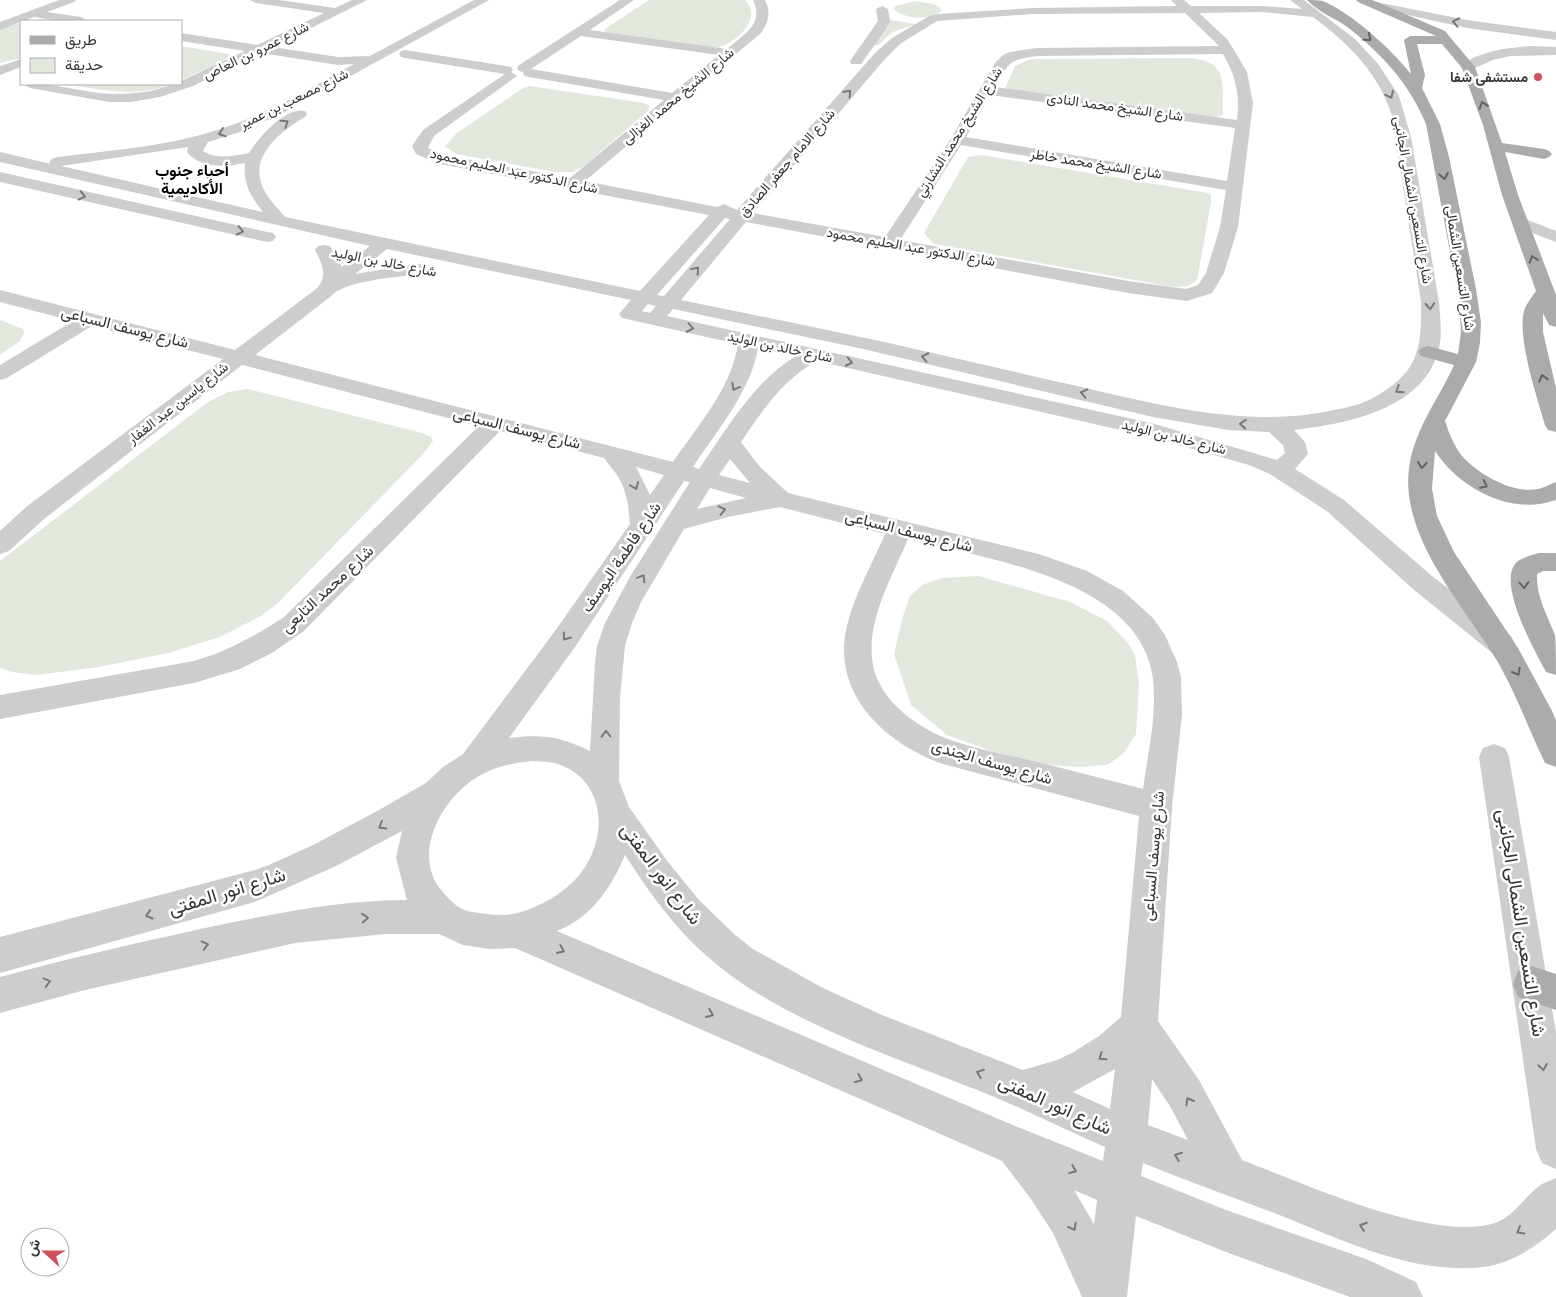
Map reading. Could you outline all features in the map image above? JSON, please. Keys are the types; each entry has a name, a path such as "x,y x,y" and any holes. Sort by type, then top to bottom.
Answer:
{"main road":[{"path":"1365,1 1432,29 1447,40 1468,67 1544,292 1556,321"},
{"name":"شارع التسعين الشمالى","path":"1315,7 1377,45 1415,89 1428,109 1435,130 1470,315 1470,343 1466,362 1434,421 1424,449 1420,498 1440,549 1501,644 1526,689 1556,754"},
{"path":"1415,89 1418,75 1410,40 1447,40"},
{"path":"1496,146 1544,154"},
{"path":"1544,292 1534,311 1534,332 1542,376 1556,425"},
{"path":"1428,352 1466,362"},
{"path":"1434,421 1443,446 1460,468 1472,479 1488,487 1520,497 1538,498 1551,494 1556,490"},
{"path":"1556,562 1539,562 1525,569 1523,581 1526,599 1556,664"}],"street":[{"path":"0,26 70,0"},
{"path":"256,0 276,1 337,12"},
{"name":"شارع عمرو بن العاص","path":"36,85 102,97 142,96 165,91 188,83 361,0"},
{"path":"405,54 520,76 579,32 628,0"},
{"name":"شارع الشيخ محمد الغزالى","path":"573,183 730,53 760,25 764,13 759,0"},
{"path":"974,4 1010,6 1160,5 1205,24 1220,7 1261,4 1280,0"},
{"name":"شارع التسعين الشمالى الجانبى","path":"1296,0 1315,7 1372,66 1391,95 1396,108 1402,131 1430,302 1431,330 1428,352"},
{"path":"1365,1 1468,24 1494,37 1537,50"},
{"name":"شارع مصعب بن عمير","path":"279,220 254,187 252,178 255,156 269,135 288,120 405,54 489,2"},
{"name":"شارع مصعب بن عمير","path":"32,164 123,155 203,139 265,116 489,2"},
{"path":"936,18 950,12 951,8 947,4"},
{"path":"912,20 1034,11 1185,4 1262,9 1315,7"},
{"name":"شارع الدكتور عبد الحليم محمود","path":"508,73 428,133 420,146 421,151 440,158 675,204 1128,287 1187,295 1206,289 1212,282 1229,227 1246,103 1243,83 1228,50 1185,4"},
{"path":"1434,5 1487,18 1556,26"},
{"path":"844,74 876,36 884,21 885,6"},
{"path":"33,14 74,20"},
{"name":"شارع الامام جعفر الصادق","path":"654,320 741,216 887,49 936,18"},
{"path":"579,32 730,53"},
{"path":"1494,37 1556,36"},
{"path":"182,37 338,61 378,57"},
{"name":"شارع الشيخ محمد النشارتي","path":"890,242 957,140 1003,61 1015,55 1025,53 1062,51 1228,50"},
{"path":"1468,67 1484,57 1537,50 1556,51"},
{"path":"338,61 342,68 342,76"},
{"path":"0,71 20,63"},
{"path":"526,70 675,98"},
{"path":"0,78 20,82"},
{"name":"شارع الشيخ محمد النادى","path":"987,90 1243,125"},
{"path":"203,139 196,146 195,152 210,160 224,161 255,156"},
{"name":"شارع الشيخ محمد خاطر","path":"957,140 1235,187"},
{"name":"شارع خالد بن الوليد","path":"0,157 279,220 377,252 417,269 968,388 1200,442 1257,460 1278,469 1336,506 1423,583 1501,644"},
{"name":"شارع خالد بن الوليد","path":"0,177 324,250 377,252 643,298 977,368 1153,410 1228,422 1274,425 1312,421 1353,413 1380,402 1406,385 1420,369 1428,352"},
{"path":"0,188 47,188"},
{"name":"شارع الامام جعفر الصادق","path":"629,314 736,195 707,202 675,204"},
{"path":"756,199 772,213 793,226"},
{"path":"675,204 691,219 700,235"},
{"path":"1520,222 1556,237"},
{"path":"721,240 755,230 793,226"},
{"path":"324,250 333,268 331,287 369,276 417,269"},
{"name":"شارع ياسين عبد الغفار","path":"0,545 35,513 281,323 377,252"},
{"name":"شارع يوسف السباعى","path":"0,296 679,470 783,500 1039,563 1071,573 1101,589 1128,609 1149,634 1163,662 1168,691 1156,806 1139,1026 1104,1297"},
{"path":"0,374 89,319"},
{"path":"281,323 280,348 284,360 292,371 241,378 188,395 195,380 197,366 195,354 189,343 236,337 281,323"},
{"name":"شارع فاطمة اليوسف","path":"472,764 533,685 736,386 746,359 749,340"},
{"name":"شارع فاطمة اليوسف","path":"516,931 559,914 592,885 612,849 606,746 606,696 612,644 621,616 674,523 766,391 795,364 814,354"},
{"path":"968,388 977,368"},
{"name":"شارع محمد التابعى","path":"6,701 194,672 230,661 262,645 294,624 495,423"},
{"path":"1274,425 1294,442 1297,454 1289,463 1278,469"},
{"path":"612,453 660,450 703,436"},
{"path":"729,442 752,472 783,500"},
{"path":"612,453 626,468 636,485 641,505 642,525"},
{"path":"674,523 728,509 783,500"},
{"name":"شارع ياسين عبد الغفار","path":"0,533 35,513"},
{"name":"شارع يوسف الجندى","path":"900,528 865,615 859,637 858,658 863,681 875,702 893,722 916,738 943,751 1156,806"},
{"name":"شارع انور المفتى","path":"472,764 502,752 532,748 561,752 586,763 610,797 643,854 671,891 701,927 738,959 778,985 858,1025 1023,1089 1125,1136 1366,1228 1408,1240 1447,1246 1486,1246 1513,1235 1534,1223 1556,1199"},
{"name":"شارع التسعين الشمالى الجانبى","path":"1494,757 1543,988 1556,1149"},
{"path":"472,764 438,792 419,824 412,858 420,891 442,917 463,928 489,932 516,931 1014,1146 1226,1231 1366,1281 1401,1297"},
{"name":"شارع انور المفتى","path":"0,954 255,886 293,872 338,851 438,792"},
{"path":"0,995 85,972 295,926 340,920 386,917 442,917"},
{"path":"1023,1089 1057,1080 1088,1066 1116,1048 1139,1026 1186,1094 1228,1175"},
{"path":"1014,1146 1041,1176 1066,1213 1087,1254 1104,1297"}],"green space":[{"path":"649,0 745,0 750,7 750,22 732,41 717,48 604,32 605,29"},
{"path":"915,1 934,4 940,7 941,11 931,16 917,18 904,15 894,9 895,6"},
{"path":"890,20 916,24 893,32 878,45 874,45"},
{"path":"20,23 20,58 0,63 0,29"},
{"path":"182,46 229,54 230,56 182,80"},
{"path":"1190,58 1203,60 1217,69 1221,76 1223,114 1212,118 1011,91 1005,88 1015,66 1031,59"},
{"path":"74,85 169,85 148,90 125,92"},
{"path":"529,86 644,103 650,106 648,111 584,166 573,172 555,172 456,154 445,146 457,133 523,88"},
{"path":"981,155 1208,193 1211,195 1211,203 1197,280 1188,286 1173,287 934,244 924,233 968,157"},
{"path":"0,320 23,329 24,333 20,341 0,355"},
{"path":"248,389 422,433 431,437 433,441 423,454 278,603 261,616 220,637 168,653 99,667 36,675 12,672 0,668 0,561 208,402 228,392"},
{"path":"979,576 1070,602 1107,621 1127,642 1135,655 1139,684 1136,734 1123,754 1107,765 1080,767 1048,765 994,752 947,735 911,705 894,654 910,596 922,585 942,578"}],"place":[{"name":"مستشفى شفا","path":"1538,77"}],"district":[{"name":"أحياء جنوب الأكاديمية","path":"192,179"}]}
